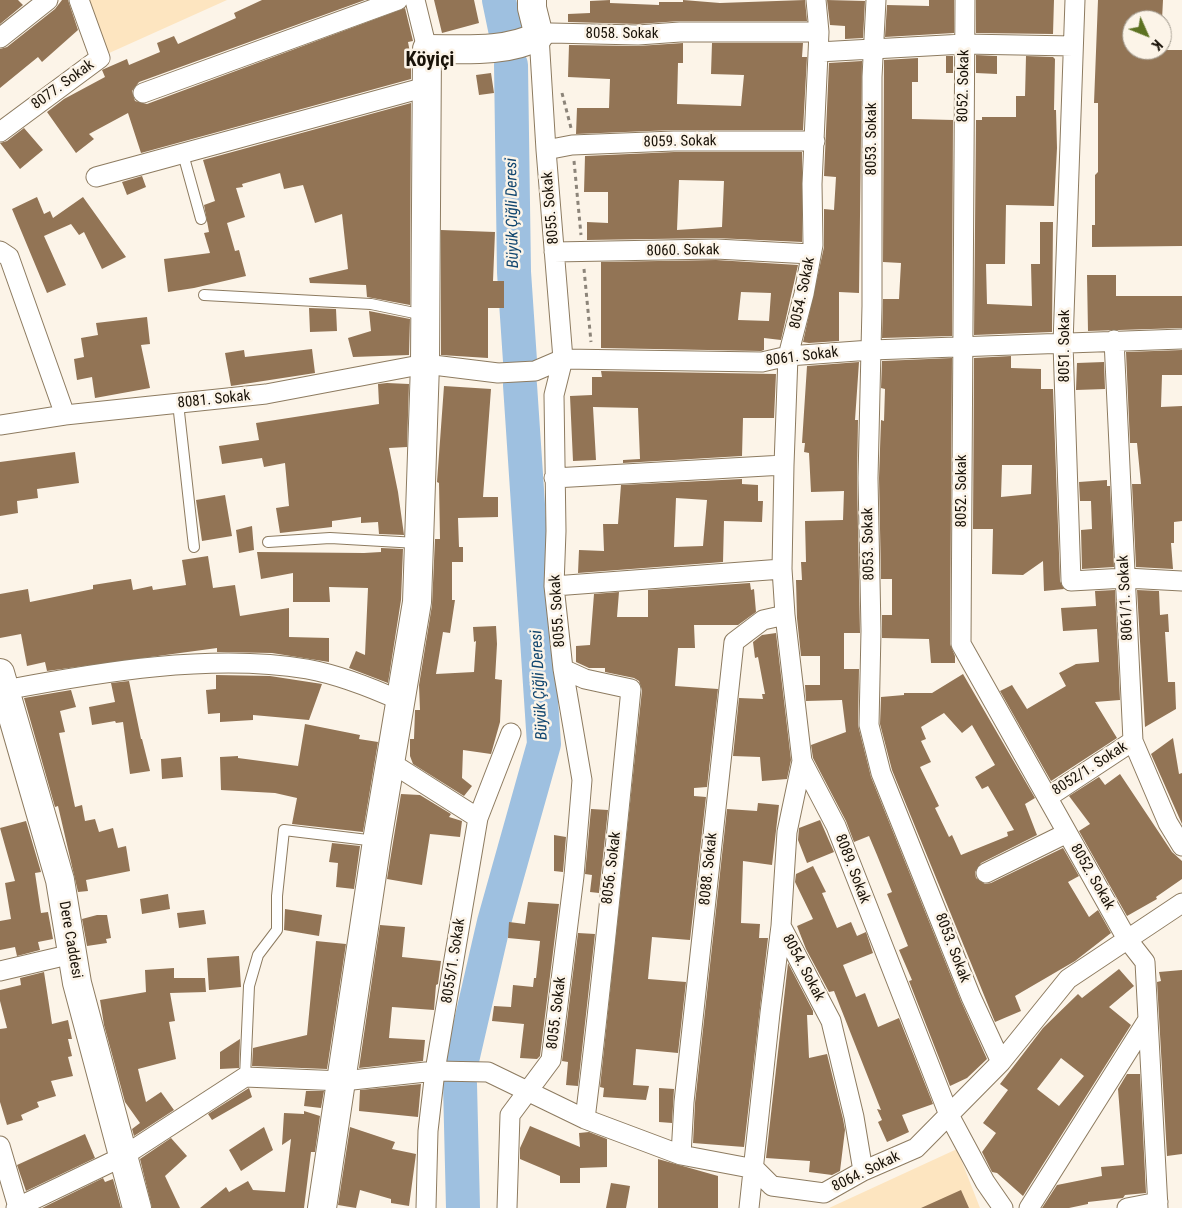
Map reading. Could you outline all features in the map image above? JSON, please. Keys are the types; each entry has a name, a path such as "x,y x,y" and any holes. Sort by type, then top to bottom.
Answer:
{"street":[{"path":"0,38 48,0"},
{"name":"8077. Sokak","path":"0,132 100,58 79,0"},
{"path":"143,93 398,0"},
{"path":"322,1208 343,1081 377,841 417,602 426,364 427,49 416,0"},
{"name":"8055. Sokak","path":"507,1208 510,1115 551,1060 580,813 582,780 563,669 554,586 556,531 554,395 563,360 546,150 533,39 532,0"},
{"name":"8054. Sokak","path":"785,615 782,569 788,356 804,294 811,254 819,32 816,0"},
{"name":"8053. Sokak","path":"876,0 868,478 871,631 869,725 881,773 941,917 971,997 1001,1062"},
{"name":"8052. Sokak","path":"965,0 961,644 1127,939 1145,962 1158,1205"},
{"name":"8051. Sokak","path":"1075,0 1063,344 1071,581 1126,578 1182,581"},
{"name":"8058. Sokak","path":"427,49 486,49 533,39 551,33 638,35 680,32 819,32"},
{"path":"818,52 964,44 1073,46"},
{"path":"96,177 426,87"},
{"name":"8059. Sokak","path":"546,150 572,145 674,141 815,141"},
{"name":"8060. Sokak","path":"554,252 716,249 811,254"},
{"path":"0,251 9,257 65,415"},
{"name":"8061. Sokak","path":"426,364 498,373 535,371 563,360 762,362 788,356 871,350 1063,344 1114,340 1182,340"},
{"name":"8061/1. Sokak","path":"1114,340 1121,531 1126,578 1133,741 1168,823 1182,846"},
{"name":"8081. Sokak","path":"0,425 65,415 302,389 426,364"},
{"path":"554,478 784,465"},
{"path":"554,586 782,569"},
{"name":"8089. Sokak","path":"785,615 802,761 836,826 950,1116 985,1182 1003,1208"},
{"name":"8088. Sokak","path":"681,1155 684,1102 734,642 763,620 785,615"},
{"path":"2,681 235,662 308,669 358,682 401,701"},
{"name":"8056. Sokak","path":"563,669 586,679 631,689 607,908 602,983 585,1119"},
{"name":"Dere Caddesi","path":"2,681 60,880 77,983 136,1208"},
{"name":"8055/1. Sokak","path":"426,1208 428,1131 478,818 511,733"},
{"name":"8052/1. Sokak","path":"1048,798 1133,741"},
{"name":"8054. Sokak","path":"802,761 787,832 781,926 831,1021 854,1117 863,1171"},
{"path":"390,762 478,818"},
{"path":"986,873 1067,833"},
{"name":"8064. Sokak","path":"245,1077 343,1081 439,1071 488,1072 585,1119 681,1155 755,1170 772,1186 824,1193 863,1171 916,1148 950,1116 1001,1062 1068,979 1182,903"},
{"path":"750,1208 781,926"},
{"path":"0,971 72,954"},
{"path":"1029,1208 1147,1021"},
{"path":"0,1146 16,1208 46,1199 122,1158 245,1077"},
{"path":"1127,1208 1158,1205"}],"lane":[{"path":"183,154 201,219"},
{"path":"204,295 371,304 426,315"},
{"path":"178,403 194,547"},
{"path":"268,542 330,538 420,543"},
{"path":"245,1077 249,986 258,955 277,930 276,896 284,830 377,841"}],"path":[{"path":"560,87 571,123 593,360"}],"shaded area":[{"path":"85,0 227,0 107,54"},
{"path":"957,1149 980,1208 829,1208"}],"building":[{"path":"0,0 18,0 23,5 0,24"},
{"path":"62,0 68,0 78,30 42,62 38,57 0,88 0,49 7,47 55,9"},
{"path":"262,0 365,0 139,82 132,91 135,101 147,104 405,8 413,41 408,42 411,58 411,79 141,153 128,113 89,134 94,139 76,153 47,112 64,99 105,77 102,70 127,59 129,65 160,52 157,43 174,36 178,44 236,18 234,13"},
{"path":"434,0 474,0 479,23 442,33"},
{"path":"610,0 610,3 659,5 659,2 683,2 683,0 720,3 805,0 807,21 680,21 638,24 568,22 568,14 590,13 590,1"},
{"path":"827,0 865,1 863,38 845,39 845,26 830,25"},
{"path":"929,0 954,0 954,33 885,37 887,5 929,6"},
{"path":"976,0 1054,0 1053,34 976,33"},
{"path":"1098,0 1163,0 1162,10 1122,10 1122,60 1172,60 1172,50 1182,50 1182,246 1092,247 1092,225 1095,225 1095,175 1098,172 1098,103 1094,103"},
{"path":"683,43 683,63 678,63 677,104 741,106 744,75 711,74 712,43 803,43 802,57 807,57 803,130 674,130 576,134 577,108 609,108 610,79 568,77 569,45 638,46"},
{"path":"976,55 997,56 997,74 976,73"},
{"path":"946,56 953,56 953,73 946,73"},
{"path":"1026,56 1053,57 1055,59 1054,110 1056,110 1057,148 1054,206 1006,205 1005,264 986,264 987,304 1032,306 1031,264 1040,264 1040,222 1053,222 1052,332 974,335 976,120 982,120 982,117 1016,117 1016,96 1025,96"},
{"path":"918,58 918,82 912,82 912,119 953,120 952,336 882,338 883,299 899,299 901,263 883,262 884,60"},
{"path":"862,61 859,293 839,292 839,341 803,342 824,247 824,209 834,210 836,177 824,176 829,63"},
{"path":"491,73 494,93 479,95 476,75"},
{"path":"411,103 410,305 367,297 366,285 310,283 309,278 348,269 342,214 315,223 303,185 284,189 280,173 242,184 243,187 236,188 245,217 227,223 235,251 239,250 246,276 168,292 164,259 210,253 204,233 209,232 204,205 215,201 203,160"},
{"path":"24,128 43,150 20,169 0,143 7,141"},
{"path":"674,152 802,152 802,242 716,238 587,240 587,222 608,223 608,192 584,192 585,156","holes":["679,180 724,181 722,227 677,230"]},
{"path":"142,176 146,187 127,195 122,182"},
{"path":"37,197 44,214 50,211 53,218 83,197 126,257 102,269 84,232 79,235 71,224 44,236 66,285 47,293 12,209"},
{"path":"441,230 495,232 493,281 504,281 504,308 488,308 488,358 441,355"},
{"path":"716,260 798,265 781,340 764,338 764,350 761,351 601,348 601,262","holes":["741,292 771,293 769,321 738,320"]},
{"path":"1087,275 1116,275 1116,296 1182,296 1182,328 1088,331"},
{"path":"309,308 336,309 337,331 310,332"},
{"path":"369,311 410,319 409,355 353,357 348,338 371,331"},
{"path":"147,317 150,344 141,345 150,388 95,398 92,377 77,380 74,359 84,357 81,338 98,335 96,323"},
{"path":"312,349 315,373 231,386 225,353 244,350 245,357"},
{"path":"1182,350 1182,375 1162,375 1161,407 1182,406 1182,521 1174,522 1174,543 1171,543 1173,569 1136,567 1132,484 1141,484 1137,443 1130,443 1126,352"},
{"path":"1011,356 1011,368 1041,369 1041,389 1053,389 1060,581 1064,589 1044,591 1043,561 1023,575 992,574 993,529 973,529 974,358","holes":["1002,465 1032,465 1031,494 1001,497"]},
{"path":"952,358 950,644 955,656 955,663 931,663 929,639 882,638 882,615 892,615 892,579 881,579 879,478 881,420 884,421 885,389 881,388 882,361"},
{"path":"859,362 855,420 858,420 857,478 860,633 844,633 844,669 859,669 858,725 871,777 961,1001 987,1059 967,1078 950,1086 909,981 912,980 899,950 908,946 887,894 892,892 877,855 869,836 854,842 846,821 813,758 811,745 846,732 842,700 806,701 805,685 820,685 820,656 801,656 796,580 802,580 801,562 806,562 805,521 843,520 844,491 811,492 809,453 804,452 805,443 802,443 807,366"},
{"path":"1104,362 1105,389 1076,390 1077,363"},
{"path":"601,371 776,374 774,418 743,418 742,456 623,463 623,460 640,459 638,408 593,407 596,460 573,461 570,396 592,395 592,377 602,377"},
{"path":"378,384 409,384 407,447 389,448 404,535 379,534 378,522 361,523 361,517 332,521 332,527 280,533 276,508 289,506 285,463 264,467 262,458 222,464 219,446 259,440 256,423 379,404"},
{"path":"444,386 491,389 483,497 498,497 498,517 458,518 459,547 463,547 463,562 452,562 452,600 455,600 450,633 443,632 436,674 474,672 476,641 474,642 473,627 496,626 495,679 502,680 500,722 491,754 463,750 462,778 472,786 464,796 413,764 410,756 410,739 414,739 415,710 420,710 419,685 432,605 435,539 440,539 439,483 437,482"},
{"path":"75,452 79,483 37,489 38,498 17,501 18,513 0,516 0,462"},
{"path":"742,479 742,484 758,485 758,501 763,501 762,522 724,521 723,562 578,573 579,550 604,551 603,524 618,524 621,485","holes":["676,498 707,500 703,546 674,547"]},
{"path":"1107,480 1107,486 1110,486 1114,567 1082,569 1081,530 1092,529 1091,501 1080,501 1079,482"},
{"path":"225,495 232,536 202,541 196,500"},
{"path":"252,526 254,550 239,553 236,530"},
{"path":"381,548 403,549 401,600 388,683 349,668 356,651 365,655 368,588 329,587 330,602 293,602 293,573 261,579 257,552 364,553 381,552"},
{"path":"208,556 213,588 235,585 240,616 289,608 289,637 329,638 329,662 272,653 217,652 217,648 47,671 45,662 27,666 21,634 0,638 0,594 28,589 30,602 93,589 93,585 131,579 133,590 152,586 153,590 186,585 182,560"},
{"path":"750,583 751,590 754,589 756,612 738,625 694,625 695,648 678,648 675,686 718,689 707,787 694,788 694,796 706,797 690,940 652,937 648,979 686,982 678,1053 636,1049 633,1085 649,1086 646,1100 603,1097 604,1088 600,1087 642,690 639,681 634,678 605,672 605,668 589,668 576,662 576,646 590,645 594,594 619,592 617,617 648,617 648,590"},
{"path":"1115,590 1120,700 1095,702 1117,738 1051,781 1000,691 1012,685 1027,709 1066,686 1059,673 1076,664 1099,662 1097,629 1063,631 1061,608 1096,606 1095,591"},
{"path":"1137,590 1159,591 1160,615 1168,614 1169,632 1165,632 1168,682 1175,682 1176,709 1145,727"},
{"path":"776,633 791,760 787,779 762,781 760,757 733,756 739,698 763,699 762,694 765,694 758,657 755,658 753,642 762,635"},
{"path":"963,674 1035,798 1025,804 1037,835 981,863 975,872 976,878 985,884 991,883 1063,848 1079,876 1068,882 1089,917 1098,910 1111,933 1075,961 1015,996 1021,1011 995,1022 892,770 880,724 881,697 904,695 904,693 932,693","holes":["944,713 962,733 972,725 995,765 975,777 982,789 988,786 1014,830 1007,832 1008,836 961,855 952,835 949,837 935,808 939,806 920,767 931,762 921,741 926,739 921,727"]},
{"path":"216,675 270,676 322,684 309,720 253,715 253,720 220,722 220,713 208,714 206,690 216,689"},
{"path":"129,681 150,771 130,774 123,722 116,723 115,721 92,725 89,707 115,702 111,683"},
{"path":"71,690 76,707 60,711 65,732 59,733 75,807 82,805 85,821 95,819 99,832 113,828 118,848 126,846 130,871 86,880 88,891 78,892 58,806 55,807 24,698"},
{"path":"305,724 360,735 359,739 378,742 363,832 292,824 297,798 275,793 221,790 220,757 238,756 238,758 298,766"},
{"path":"1173,738 1179,774 1182,773 1182,824 1151,754"},
{"path":"181,757 183,777 162,779 161,759"},
{"path":"1120,774 1172,852 1182,861 1182,879 1156,897 1157,899 1127,916 1079,831 1090,824 1069,796 1099,777 1105,785"},
{"path":"401,794 420,795 451,814 449,817 462,821 460,837 430,834 422,885 387,879"},
{"path":"758,803 779,805 772,865 743,861 741,923 760,924 759,938 768,938 744,1147 693,1143 695,1103 727,809 757,811"},
{"path":"591,809 608,810 599,893 590,892 592,875 585,874"},
{"path":"820,820 834,852 807,863 798,840 799,828"},
{"path":"26,821 41,872 35,873 41,913 48,912 53,939 38,942 40,950 17,956 15,947 0,950 0,921 11,919 5,883 15,881 0,828"},
{"path":"554,835 566,837 563,872 554,871"},
{"path":"332,843 360,846 354,889 336,887 338,863 329,862"},
{"path":"813,866 826,892 822,893 837,928 851,922 857,936 866,932 873,953 843,965 856,997 865,993 878,1027 899,1018 933,1104 902,1115 909,1132 887,1142 878,1122 882,1120 877,1109 881,1110 834,991 829,992 806,949 797,926 813,919 795,882 796,874"},
{"path":"168,894 170,909 142,914 140,899"},
{"path":"528,902 559,904 540,1056 537,1059 520,1058 524,1024 492,1021 494,1006 511,1007 513,985 533,987 534,978 536,978 540,941 508,938 509,922 525,924"},
{"path":"285,909 322,915 319,936 284,930"},
{"path":"204,910 206,924 179,928 177,913"},
{"path":"97,915 107,915 111,938 106,939 107,943 87,946 82,919"},
{"path":"380,925 405,927 402,957 441,961 438,984 436,985 434,1010 392,1007 389,1038 425,1040 423,1061 359,1068"},
{"path":"578,933 595,934 578,1086 566,1085 568,1062 562,1061"},
{"path":"316,941 346,944 327,1069 252,1066 253,1048 307,1035"},
{"path":"239,956 241,987 209,990 207,958"},
{"path":"788,963 813,1011 813,1015 807,1015 809,1058 827,1054 843,1119 845,1130 840,1171 832,1175 809,1172 810,1161 766,1158"},
{"path":"174,968 174,978 205,978 206,992 170,993 175,1021 169,1022 176,1059 138,1069 146,1102 161,1092 174,1110 134,1136 132,1129 140,1123 125,1102 104,1025 100,1000 146,992 145,970"},
{"path":"1119,969 1134,986 1109,1007 1131,1025 1023,1196 997,1173 992,1172 982,1152 996,1133 983,1123 1008,1090 1000,1084 1043,1028 1078,994 1082,998","holes":["1061,1058 1084,1076 1059,1106 1037,1089"]},
{"path":"1182,970 1182,1154 1167,1156 1157,982 1161,981 1159,972"},
{"path":"44,972 52,1024 68,1020 72,1039 68,1039 72,1056 68,1057 73,1076 51,1081 56,1096 37,1102 39,1107 21,1115 23,1120 7,1125 0,1102 0,1029 7,1028 0,1001 0,990 21,985 20,978"},
{"path":"240,1039 239,1068 220,1069 220,1052"},
{"path":"1127,1074 1140,1074 1146,1193 1088,1202 1088,1204 1069,1208 1042,1208 1057,1185 1102,1176 1101,1167 1124,1165 1118,1089"},
{"path":"421,1084 418,1117 359,1111 360,1090"},
{"path":"249,1088 252,1097 212,1120 208,1114"},
{"path":"659,1088 674,1089 672,1123 659,1122"},
{"path":"306,1091 324,1091 321,1108 304,1106"},
{"path":"304,1111 320,1116 315,1152 311,1152 304,1208 200,1208 226,1187 229,1192 248,1181 253,1190 285,1192 291,1139 282,1145 284,1113 304,1114"},
{"path":"530,1126 580,1147 579,1133 589,1132 607,1139 607,1167 580,1168 580,1183 560,1183 560,1176 520,1159 520,1148"},
{"path":"264,1127 273,1150 241,1171 229,1150"},
{"path":"350,1127 395,1142 392,1149 416,1154 409,1206 391,1203 391,1199 360,1190 356,1208 338,1205"},
{"path":"85,1134 95,1158 26,1191 17,1165"},
{"path":"171,1138 187,1156 165,1176 180,1208 152,1208 140,1159"},
{"path":"658,1159 718,1176 718,1208 658,1208"},
{"path":"103,1178 105,1182 113,1179 121,1208 42,1208"},
{"path":"611,1183 630,1186 626,1208 606,1208"},
{"path":"961,1190 969,1208 921,1208"}],"waterway":[{"name":"Büyük Çiğli Deresi","path":"499,0 505,29"},
{"name":"Büyük Çiğli Deresi","path":"511,65 514,272 520,361"},
{"name":"Büyük Çiğli Deresi","path":"461,1065 494,922 544,744 520,385"},
{"name":"Büyük Çiğli Deresi","path":"460,1084 463,1208"}],"district":[{"name":"Köyiçi","path":"430,61"}]}
